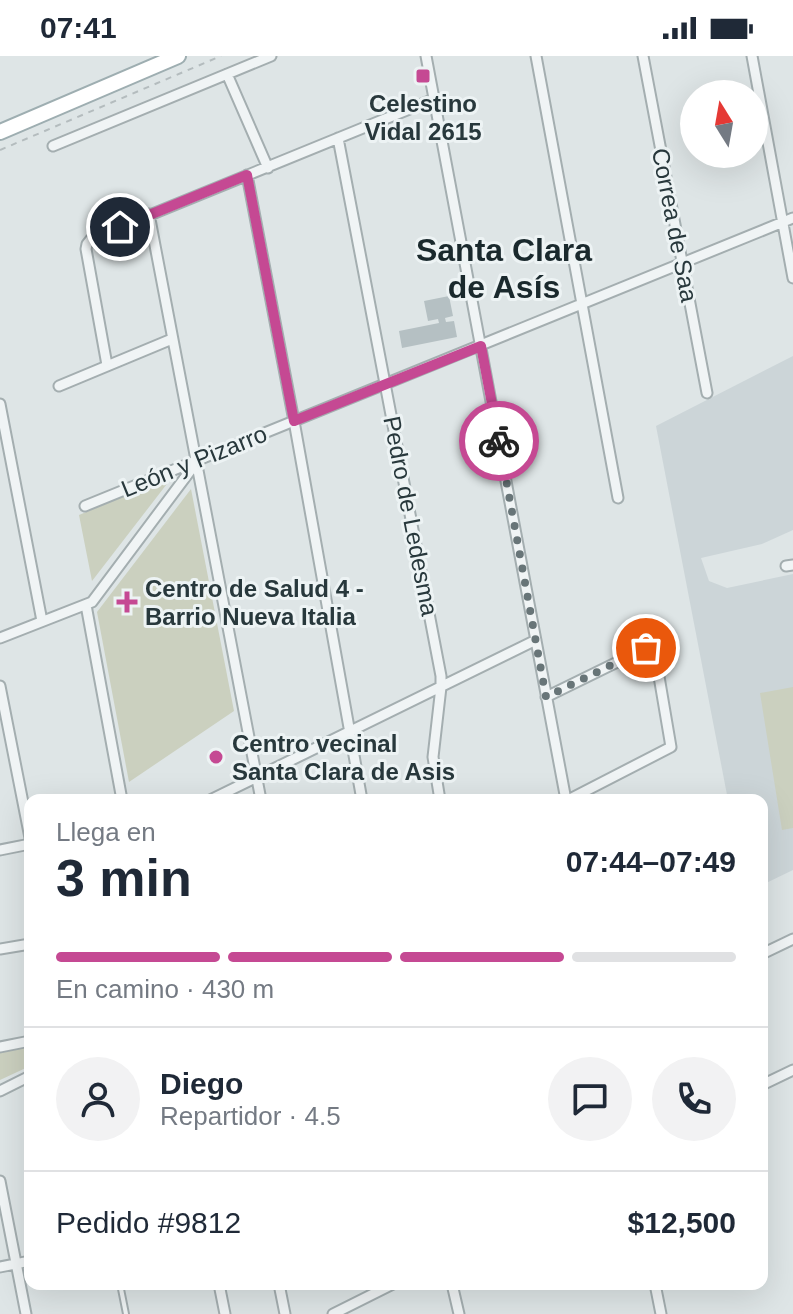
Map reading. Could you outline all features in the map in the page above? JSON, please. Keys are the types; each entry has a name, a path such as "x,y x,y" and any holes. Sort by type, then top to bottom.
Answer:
{"main road":[{"path":"0,132 163,59 178,56"}],"street":[{"path":"53,146 271,56"},
{"path":"426,56 566,794"},
{"path":"536,56 618,498"},
{"name":"Correa de Saa","path":"643,56 707,393"},
{"path":"752,56 793,278"},
{"path":"227,74 268,168"},
{"path":"107,365 87,244 91,239 434,99"},
{"name":"Pedro de Ledesma","path":"338,138 438,660 441,687 433,757 439,794"},
{"path":"247,175 361,794"},
{"path":"149,214 260,794"},
{"name":"León y Pizarro","path":"85,506 793,218"},
{"path":"59,386 172,339"},
{"path":"0,404 5,458 42,621"},
{"path":"0,638 86,605 96,598 196,462"},
{"path":"86,605 121,794"},
{"path":"222,794 536,640"},
{"path":"546,697 650,647 655,653 669,728 671,743 668,749 579,794"},
{"path":"0,686 24,811"},
{"path":"0,753 12,750"},
{"path":"0,850 24,843"},
{"path":"768,951 793,939"},
{"path":"0,949 24,945"},
{"path":"0,1047 24,1042"},
{"path":"768,1082 793,1070"},
{"path":"0,1091 24,1079"},
{"path":"0,1181 26,1314"},
{"path":"0,1267 24,1262"},
{"path":"220,1290 225,1314"},
{"path":"280,1290 285,1314"},
{"path":"333,1314 373,1290"},
{"path":"453,1290 459,1314"},
{"path":"656,1290 661,1314"}],"lane":[{"path":"121,1290 126,1314"}],"path":[{"path":"0,150 221,56"}],"shaded area":[{"path":"793,356 793,530 762,544 701,558 709,581 727,588 793,574 793,870 768,882 768,794 727,794 656,426"}],"green space":[{"path":"173,476 92,581 79,515"},
{"path":"191,489 234,711 129,782 97,612"},
{"path":"793,687 793,828 782,830 760,693"},
{"path":"24,1046 24,1069 0,1080 0,1050"}],"building":[{"path":"449,296 453,316 445,318 446,322 454,321 457,337 402,348 399,331 439,323 438,319 428,321 424,301"}],"way so far":[{"path":"499,441 546,697 646,648"}],"place":[{"name":"Celestino Vidal 2615","path":"423,76"},
{"name":"Centro de Salud 4 - Barrio Nueva Italia","path":"127,602"},
{"name":"Centro vecinal Santa Clara de Asis","path":"216,757"}],"district":[{"name":"Santa Clara de Asís","path":"504,268"}],"route":[{"path":"120,227 247,175 294,421 481,346 499,441"}]}
